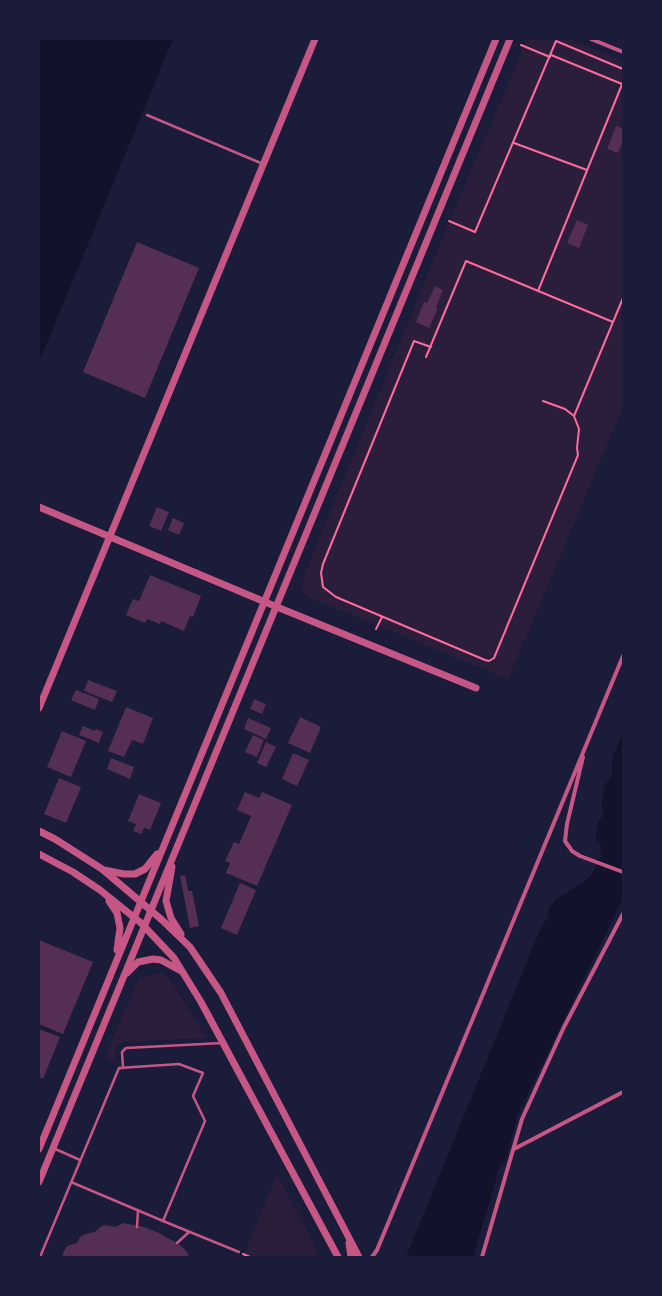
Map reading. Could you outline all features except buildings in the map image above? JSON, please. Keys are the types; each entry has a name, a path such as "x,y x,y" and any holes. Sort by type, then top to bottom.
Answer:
{"street":[{"path":"39,708 315,39"},
{"path":"39,1149 496,39"},
{"path":"39,1182 121,980 152,911 164,877 277,607 510,39"},
{"path":"591,39 623,52"},
{"path":"39,507 264,602 476,688"},
{"path":"372,1257 377,1250 623,656"},
{"path":"585,747 565,841 572,851 595,862 623,872"},
{"path":"39,831 55,839 102,869 152,911 190,947"},
{"path":"102,869 124,874 135,874 145,868 164,844"},
{"path":"176,851 166,892 166,901 171,918 221,993 359,1257"},
{"path":"39,854 73,872 100,890 145,926 171,955 184,973 224,1043 338,1257"},
{"path":"100,890 114,907 120,928 119,943 110,977"},
{"path":"482,1257 522,1120 561,1034 623,914"},
{"path":"121,980 138,962 146,959 161,960 184,973"},
{"path":"514,1149 623,1092"},
{"path":"348,1237 351,1257"}],"lane":[{"path":"147,115 263,164"},
{"path":"123,1068 122,1052 126,1048 224,1043"},
{"path":"40,1257 118,1068 179,1064 203,1073 193,1096 205,1121 163,1221"},
{"path":"53,1148 80,1160"},
{"path":"71,1182 239,1252"},
{"path":"137,1227 138,1210"},
{"path":"177,1243 189,1232"}],"path":[{"path":"449,221 475,232 557,40 623,69"},
{"path":"521,45 623,83 538,291"},
{"path":"514,142 587,170"},
{"path":"426,357 466,262 613,322"},
{"path":"574,416 623,298"},
{"path":"431,348 414,341 321,573 323,587 329,593 382,617 489,661 494,658 578,455 577,448 579,429 574,416 565,409 543,401"},
{"path":"376,629 382,617"}],"shaded area":[{"path":"39,39 173,39 39,362"},
{"path":"527,39 570,39 623,61 623,407 508,679 308,597 303,592 302,586 304,576 448,225"},
{"path":"623,734 623,898 518,1114 505,1163 501,1163 473,1257 406,1257 540,930 548,917 549,908 556,900 590,877 602,855 600,852 601,844 596,840 598,822 603,816 603,808 601,803 605,785 612,776 613,756"},
{"path":"162,973 172,982 206,1038 122,1042 116,1046 115,1062 105,1058 139,978"},
{"path":"277,1174 313,1242 318,1257 243,1257"}]}
